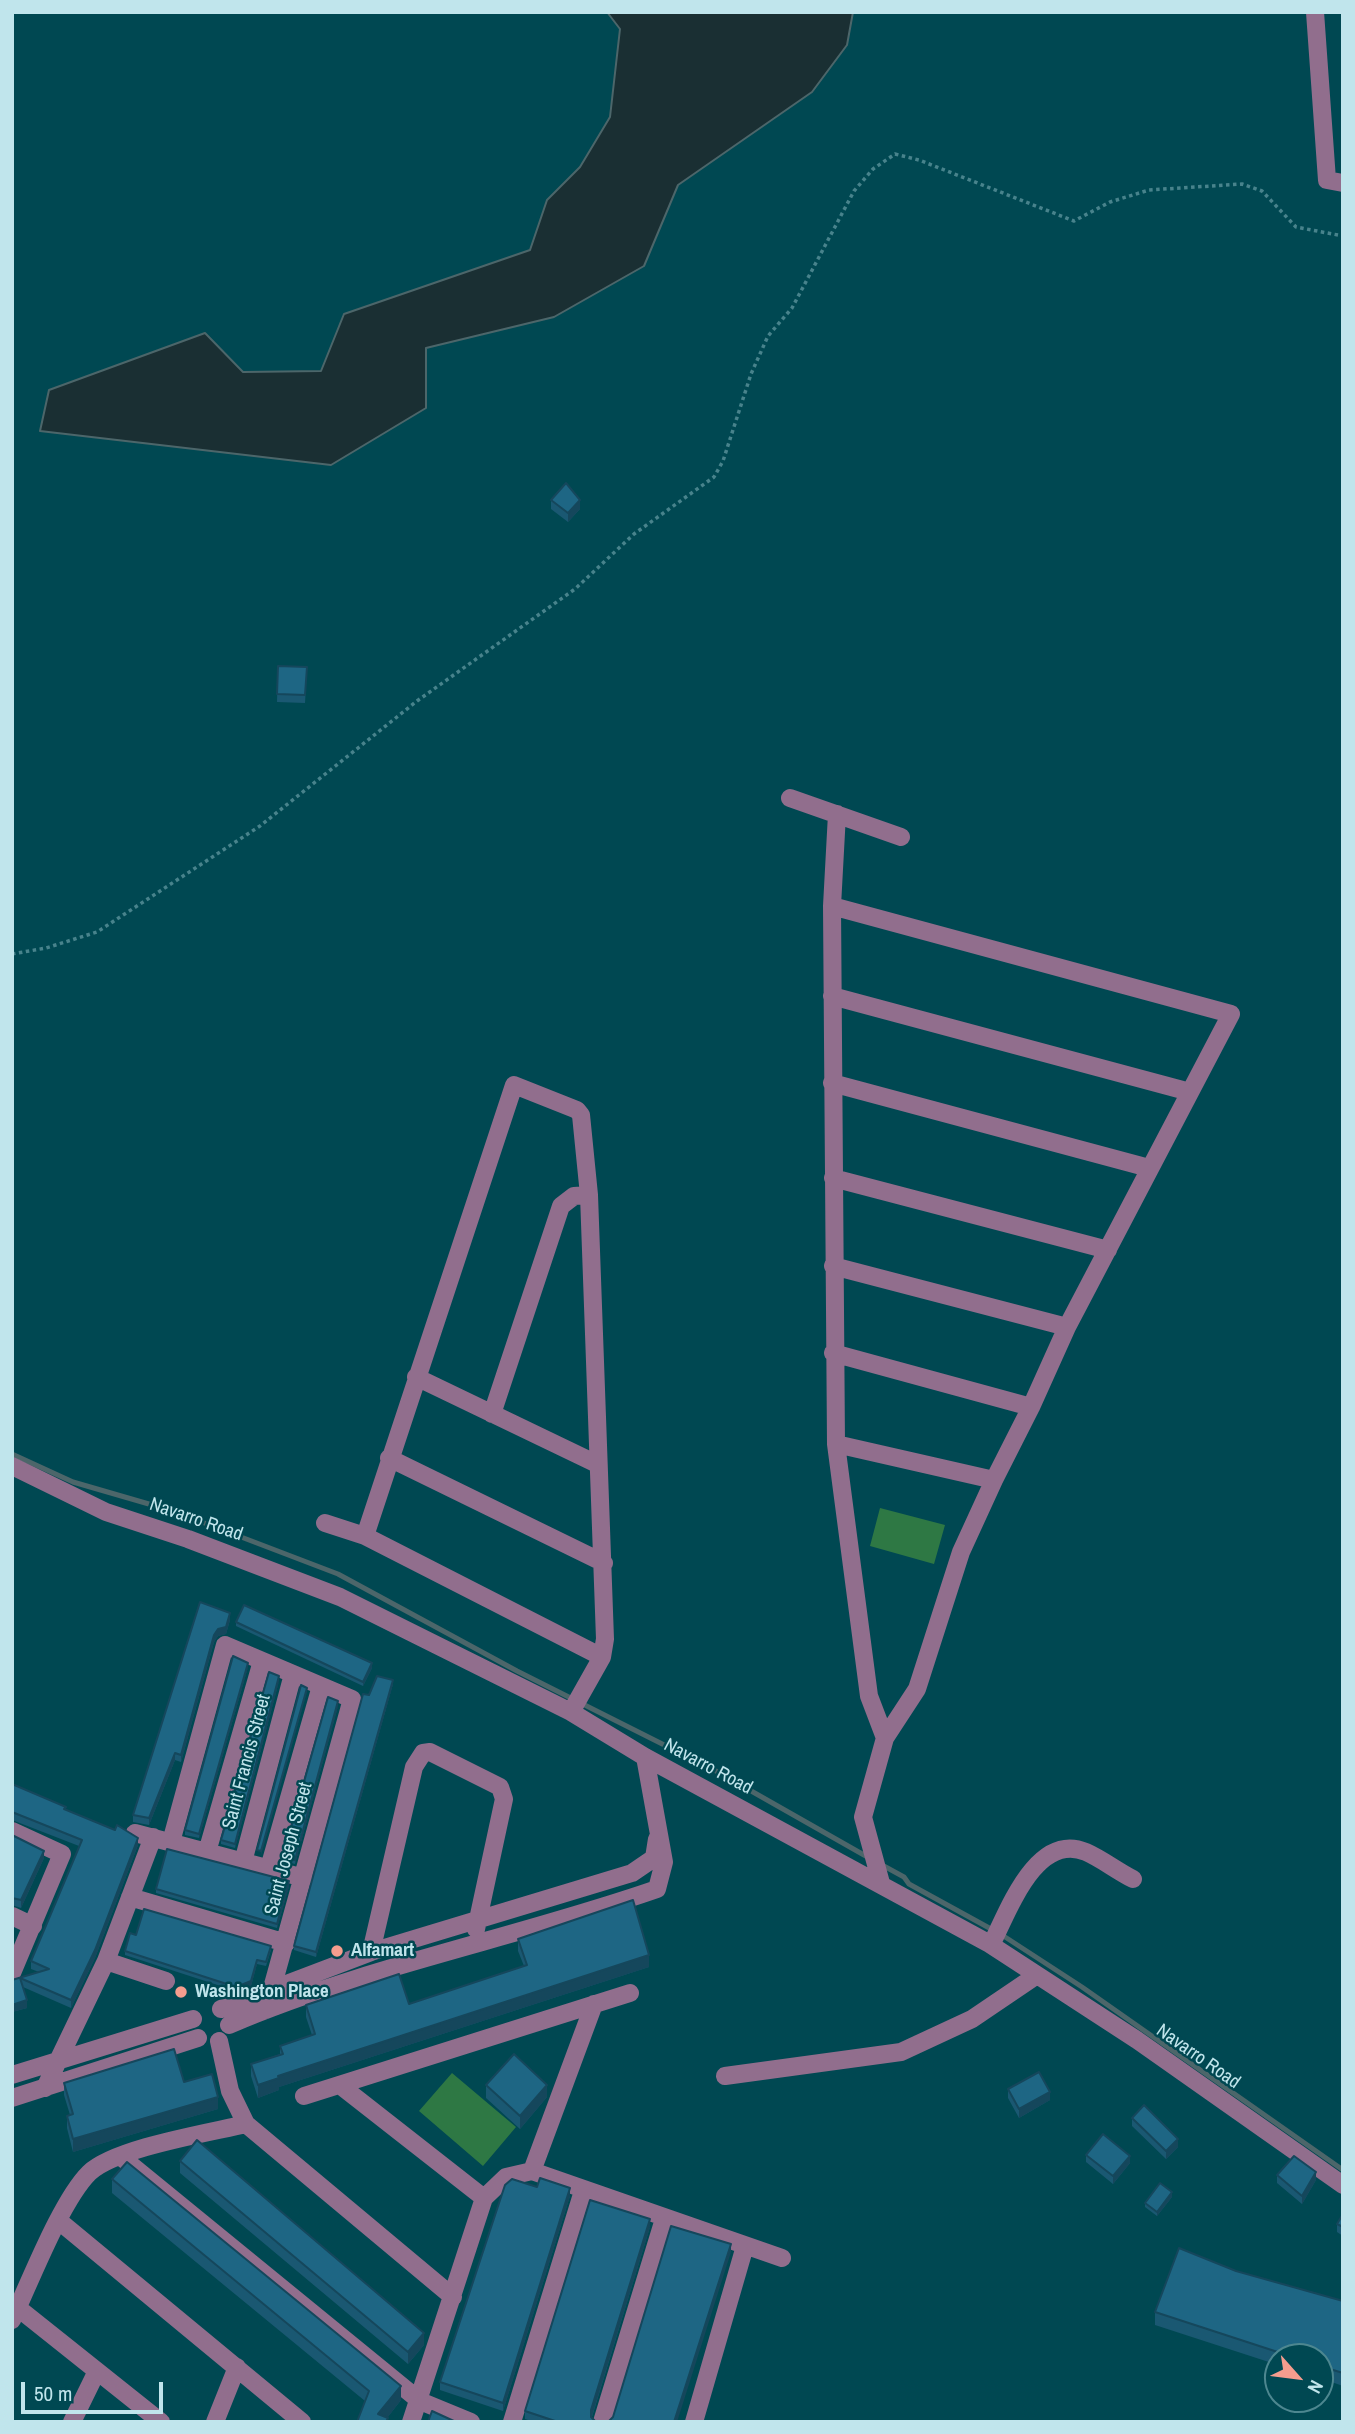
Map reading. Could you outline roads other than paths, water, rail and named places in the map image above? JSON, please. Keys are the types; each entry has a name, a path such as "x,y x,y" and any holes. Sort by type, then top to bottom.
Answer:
{"street":[{"path":"1315,12 1328,180 1343,183"},
{"path":"790,798 901,837"},
{"path":"837,814 832,906 836,1444 869,1696 885,1738"},
{"path":"832,906 1231,1014 1067,1327 961,1552 917,1689 885,1738 863,1816 877,1868"},
{"path":"832,996 1190,1092"},
{"path":"832,1083 1149,1168"},
{"path":"365,1536 514,1085 577,1110 582,1115 589,1195 605,1639 602,1657 575,1704"},
{"path":"833,1178 1108,1250"},
{"path":"492,1414 561,1206 574,1196 589,1195"},
{"path":"833,1266 1067,1327"},
{"path":"834,1353 1031,1407"},
{"path":"416,1377 597,1464"},
{"path":"836,1444 994,1480"},
{"path":"389,1458 604,1563"},
{"name":"Navarro Road","path":"12,1466 106,1512 188,1539 340,1597 575,1704 645,1757 877,1868 996,1936 1037,1975 1136,2040 1343,2185"},
{"path":"325,1523 365,1536 602,1657"},
{"path":"172,1842 225,1645 321,1686 269,1868"},
{"path":"207,1852 262,1661"},
{"name":"Saint Francis Street","path":"243,1862 293,1674"},
{"name":"Saint Joseph Street","path":"265,2010 286,1943 352,1699 321,1686"},
{"path":"371,1952 414,1767 423,1753 430,1752 500,1787 504,1799 477,1919 475,1942"},
{"path":"453,2297 246,2124 230,2091 219,2041 229,2025 265,2010 475,1942 611,1906 657,1889 664,1862 645,1757"},
{"path":"221,2009 371,1952 632,1873 654,1858 659,1827"},
{"path":"12,1831 62,1854 12,1973"},
{"path":"135,1833 304,1878"},
{"path":"45,2088 106,1961 153,1838"},
{"path":"996,1936 1036,1864 1056,1850 1083,1851 1133,1880"},
{"path":"563,1895 611,1906"},
{"path":"130,1896 286,1943"},
{"path":"12,1916 33,1926"},
{"path":"106,1961 166,1981"},
{"path":"337,1966 337,1986"},
{"path":"724,2076 901,2052 972,2019 1037,1975"},
{"path":"304,2096 630,1993"},
{"path":"532,2171 594,2004"},
{"path":"12,2075 193,2019 207,2006 226,2013 229,2025"},
{"path":"193,2019 194,2032 198,2038 204,2042 219,2041"},
{"path":"12,2098 198,2038"},
{"path":"341,2086 484,2198"},
{"path":"161,2422 97,2371 15,2314 59,2221 90,2172 120,2155 246,2124"},
{"path":"120,2155 420,2401 471,2422"},
{"path":"411,2422 484,2198 506,2177 532,2171 583,2191 782,2258"},
{"path":"512,2422 583,2191"},
{"path":"602,2422 664,2219"},
{"path":"59,2221 302,2422"},
{"path":"694,2422 745,2246"},
{"path":"215,2422 237,2367"},
{"path":"72,2422 97,2371"}],"water":[{"path":"607,12 853,12 847,45 812,92 678,185 644,266 554,317 426,348 426,408 331,465 40,431 49,390 205,333 243,372 321,371 344,314 530,250 547,200 580,167 610,117 620,29"}],"waterway":[{"path":"12,1454 73,1482 173,1511 338,1574 517,1671 716,1771 871,1859"},
{"path":"882,1865 904,1877 909,1884 1002,1935 1082,1987 1343,2170"}],"place":[{"name":"Alfamart","path":"337,1951"},
{"name":"Washington Place","path":"181,1992"}]}
